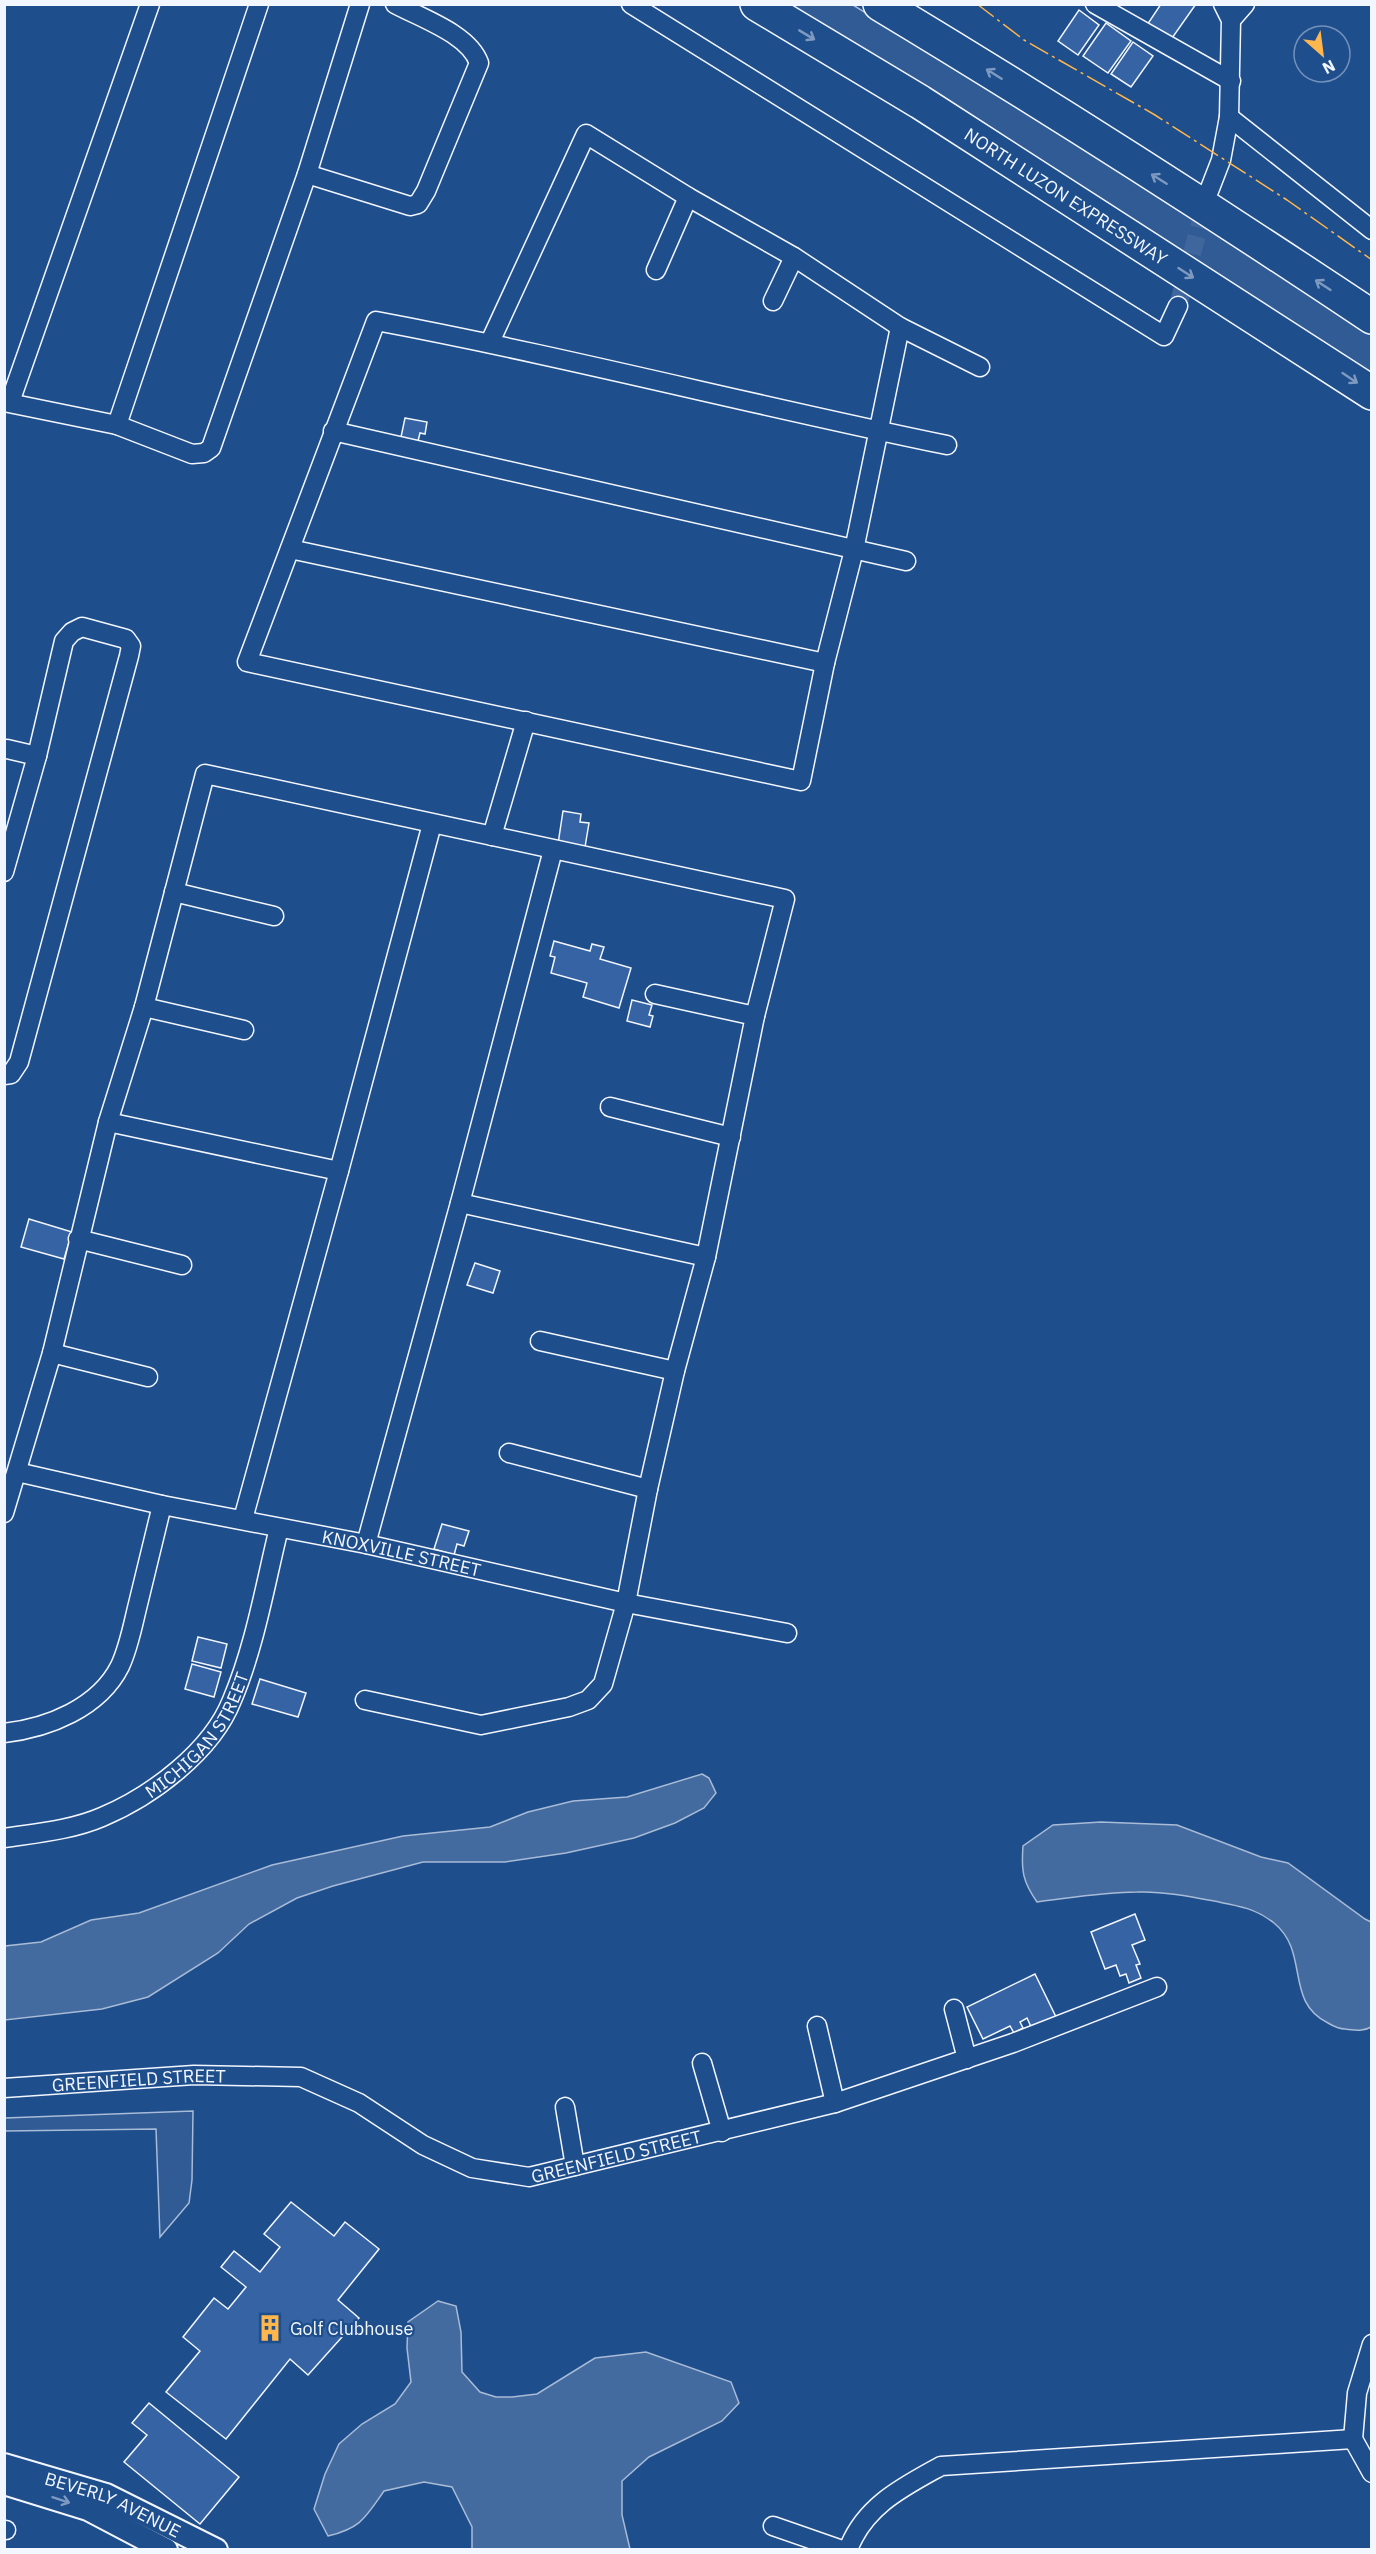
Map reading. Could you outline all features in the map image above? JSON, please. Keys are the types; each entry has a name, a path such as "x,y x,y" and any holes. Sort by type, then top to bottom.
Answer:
{"highway":[{"name":"NORTH LUZON EXPRESSWAY","path":"757,4 920,102 1371,393"},
{"path":"880,4 1136,164 1371,317"}],"street":[{"path":"150,4 7,402 117,425 192,454 204,453 211,448 307,174 360,4"},
{"path":"117,425 259,4"},
{"path":"307,174 410,206 418,204 426,192 479,63 476,54 466,42 395,4"},
{"path":"631,4 1164,336 1178,306"},
{"path":"1095,4 1231,81"},
{"path":"1209,191 1221,160 1228,117 1231,81 1227,12 1245,4"},
{"path":"1228,117 1371,230"},
{"path":"490,342 586,134 688,197 794,256 900,327 980,367"},
{"path":"656,270 688,197"},
{"path":"773,301 794,256"},
{"path":"900,327 877,431 854,550 825,663 801,780 247,662 376,321 490,342 877,431 947,445"},
{"path":"333,431 906,561"},
{"path":"290,549 825,663"},
{"path":"4,872 37,756 64,641 72,632 82,627 126,639 131,646 129,656 19,1062 11,1074 4,1075"},
{"path":"492,836 526,722"},
{"path":"7,749 37,756"},
{"path":"4,1512 52,1353 108,1122 144,1007 205,774 785,899 755,1016 706,1257 675,1371 648,1489 626,1603 603,1684 588,1700 523,1718 481,1725 365,1700"},
{"path":"243,1519 432,824"},
{"path":"366,1544 460,1203 553,850"},
{"path":"174,892 274,916"},
{"path":"656,994 755,1016"},
{"path":"144,1007 244,1030"},
{"path":"610,1107 731,1137"},
{"path":"108,1122 339,1171"},
{"path":"460,1203 706,1257"},
{"path":"78,1239 182,1265"},
{"path":"540,1341 675,1371"},
{"path":"52,1353 148,1377"},
{"path":"509,1453 648,1489"},
{"name":"KNOXVILLE STREET","path":"17,1472 162,1505 366,1544 626,1603 787,1634"},
{"path":"4,1733 47,1724 78,1710 102,1689 119,1666 131,1633 162,1505"},
{"name":"MICHIGAN STREET","path":"4,1838 60,1830 102,1817 140,1796 177,1771 207,1741 232,1701 256,1622 279,1528"},
{"name":"GREENFIELD STREET","path":"4,2088 194,2075 301,2077 359,2103 423,2145 472,2168 529,2177 835,2103 967,2059 1157,1987"},
{"path":"954,2009 967,2059"},
{"path":"817,2026 835,2103"},
{"path":"702,2063 722,2132"},
{"path":"565,2107 575,2166"},
{"path":"1371,2344 1357,2393 1353,2439 1371,2473"},
{"path":"848,2550 858,2528 877,2505 899,2489 941,2466 1353,2439"},
{"name":"BEVERLY AVENUE","path":"4,2465 106,2495 201,2546"},
{"name":"BEVERLY AVENUE","path":"4,2483 88,2509 166,2550"},
{"path":"773,2526 842,2550"}],"shaded area":[{"path":"778,5 853,5 1044,122 1371,333 1371,379"},
{"path":"702,1774 709,1778 716,1793 704,1808 675,1823 634,1838 566,1853 505,1862 423,1862 333,1886 297,1898 249,1924 218,1953 148,1997 102,2009 5,2020 5,1946 41,1942 91,1920 139,1913 272,1865 403,1836 490,1827 528,1812 573,1801 627,1797"},
{"path":"1101,1822 1177,1825 1261,1857 1288,1863 1371,1922 1371,2027 1362,2030 1340,2028 1315,2014 1306,2003 1301,1990 1291,1948 1285,1935 1274,1923 1254,1911 1199,1898 1147,1892 1100,1894 1037,1902 1024,1876 1023,1846 1053,1825"},
{"path":"193,2111 192,2180 189,2203 160,2237 156,2129 5,2131 5,2118"},
{"path":"438,2301 456,2306 461,2332 462,2372 480,2392 496,2397 537,2394 595,2358 646,2352 731,2382 739,2403 722,2421 649,2457 622,2481 622,2515 630,2549 472,2549 472,2527 452,2487 424,2482 384,2491 361,2521 348,2529 328,2536 314,2509 325,2474 339,2444 362,2424 395,2404 411,2382 407,2348 408,2322"}],"building":[{"path":"1161,4 1196,4 1170,41 1147,25"},
{"path":"1079,10 1099,25 1078,55 1058,41"},
{"path":"1106,23 1131,41 1108,73 1083,56"},
{"path":"1133,42 1153,56 1131,87 1111,74"},
{"path":"405,418 427,422 425,434 420,433 418,441 401,437"},
{"path":"563,811 581,814 580,822 589,823 585,847 558,844"},
{"path":"554,941 590,951 592,944 604,947 600,959 631,968 619,1008 583,997 587,983 551,973 555,957 550,956"},
{"path":"632,1000 652,1005 649,1015 653,1016 650,1027 627,1021"},
{"path":"29,1219 72,1232 64,1259 21,1247"},
{"path":"475,1263 500,1271 493,1293 467,1285"},
{"path":"442,1524 469,1531 464,1546 457,1544 454,1555 434,1549"},
{"path":"198,1637 227,1644 221,1668 192,1661"},
{"path":"192,1664 221,1672 214,1697 185,1689"},
{"path":"260,1679 306,1693 298,1717 252,1704"},
{"path":"1135,1914 1145,1940 1132,1945 1140,1964 1136,1965 1141,1978 1129,1983 1126,1974 1120,1976 1116,1965 1105,1969 1091,1932"},
{"path":"1035,1974 1057,2019 1033,2031 1027,2018 1020,2022 1023,2028 1014,2033 1010,2026 983,2039 967,2007"},
{"name":"Golf Clubhouse","path":"291,2202 334,2236 345,2222 379,2249 338,2300 359,2318 308,2375 290,2359 226,2439 166,2392 200,2351 183,2337 214,2298 228,2309 246,2287 221,2267 234,2251 260,2272 280,2247 264,2234"},
{"path":"149,2403 239,2477 200,2524 124,2462 147,2435 132,2423"}],"tunnel":[{"path":"1178,306 1206,201"}],"power":[{"path":"977,4 1024,40 1155,115 1287,200 1372,260"}],"place":[{"name":"Golf Clubhouse","path":"270,2328"}]}
